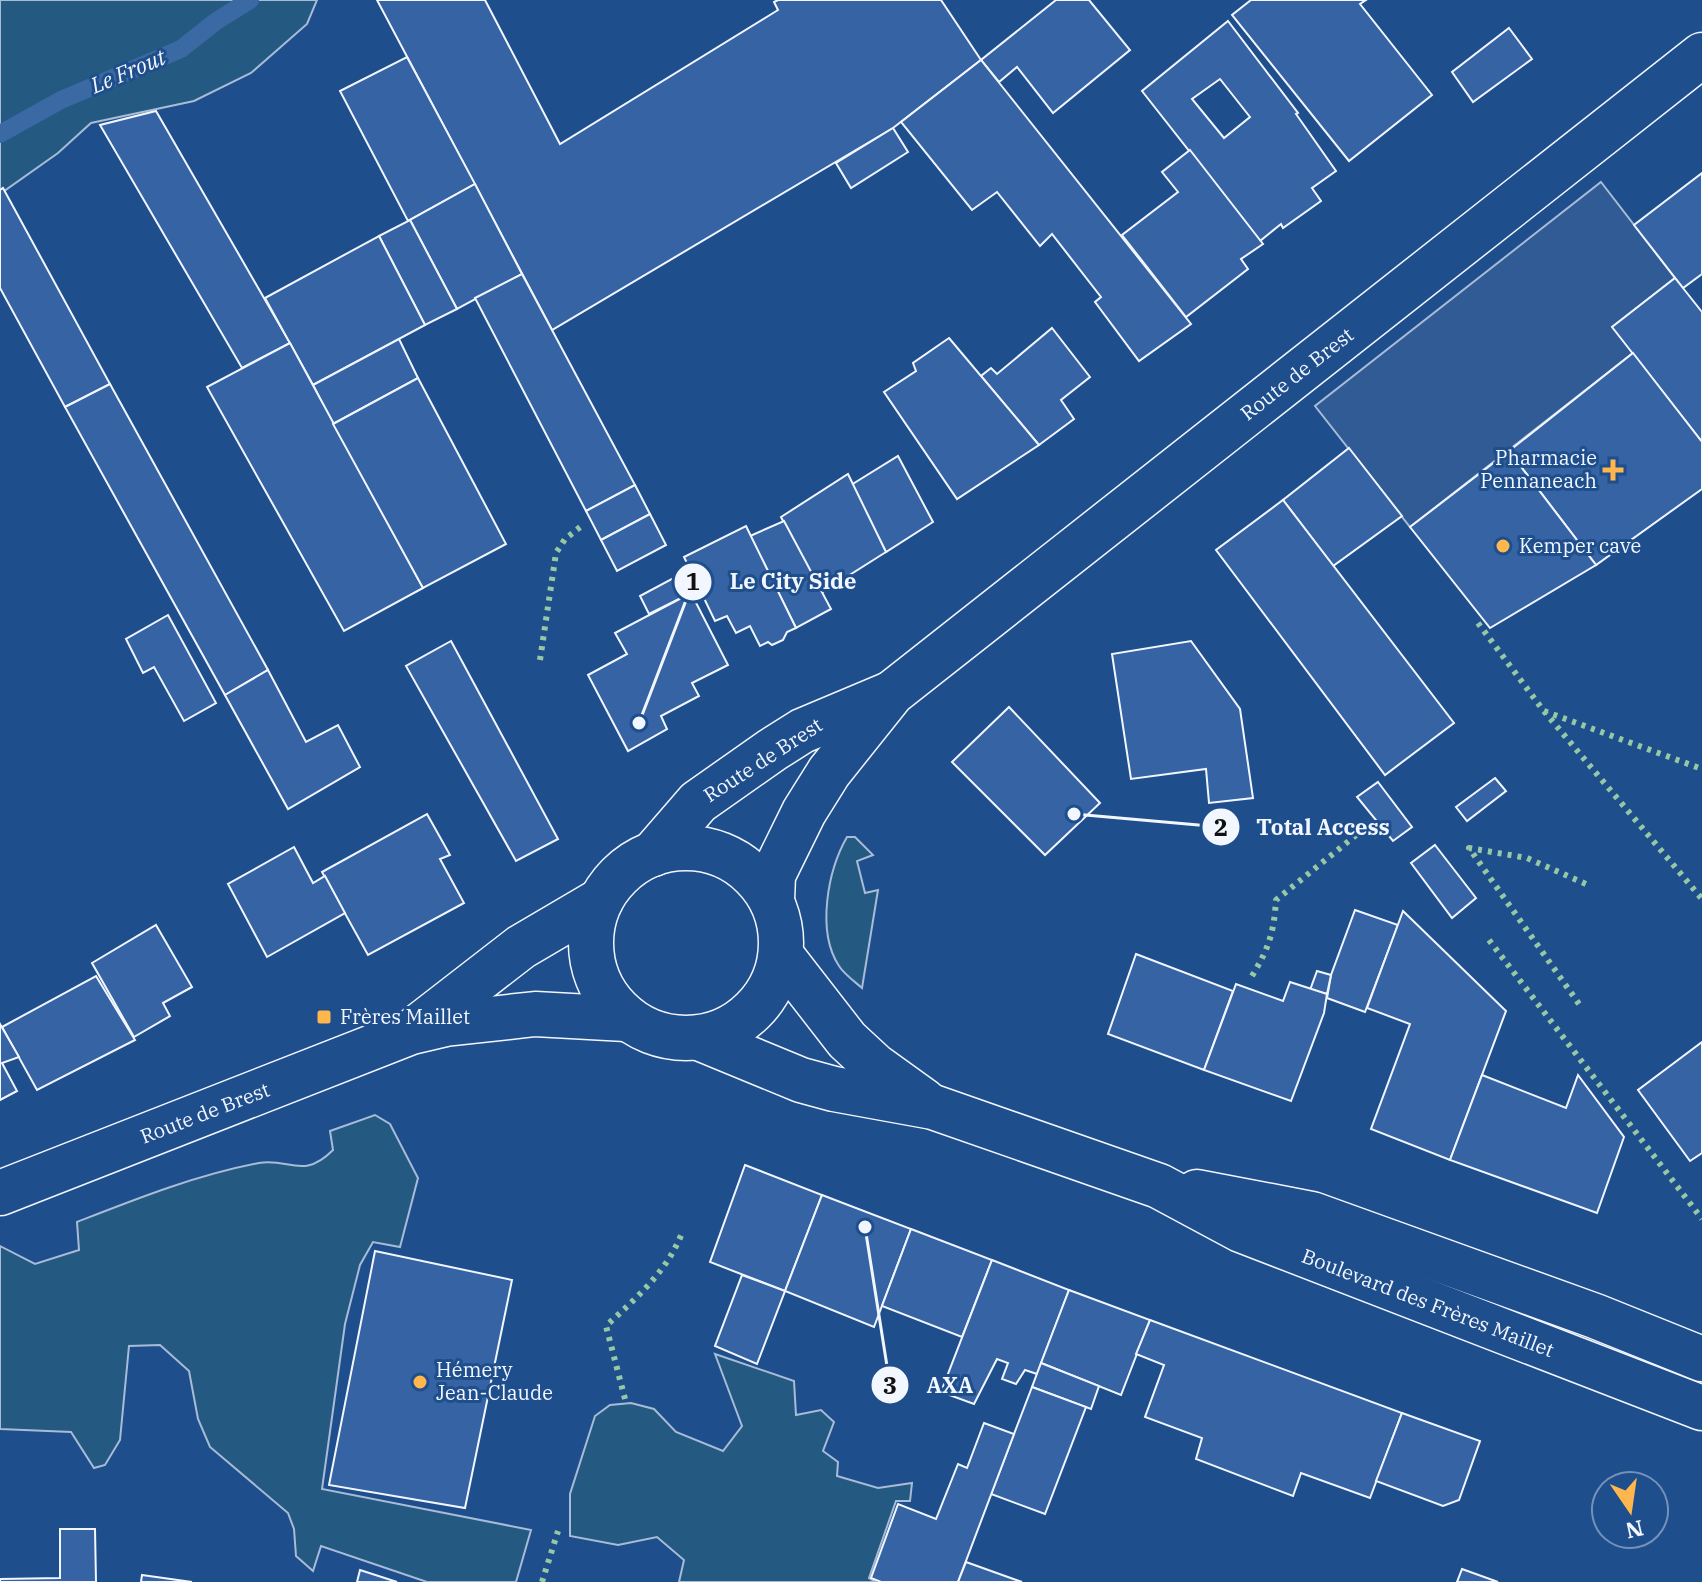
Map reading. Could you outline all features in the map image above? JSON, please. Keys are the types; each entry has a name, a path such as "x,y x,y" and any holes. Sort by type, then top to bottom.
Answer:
{"main road":[{"name":"Route de Brest","path":"772,900 773,875 804,812 829,772 892,693 1702,55"},
{"name":"Route de Brest","path":"653,854 698,802 772,750 802,731 892,693"},
{"path":"681,848 708,850 734,861 756,877 772,900 782,936 781,955 772,985 754,1011 729,1029 699,1038 673,1038 649,1032 626,1019 608,1000 596,976 591,937 592,924 601,900 622,872 653,854 681,848"},
{"name":"Route de Brest","path":"411,1032 521,947 601,900"},
{"name":"Boulevard des Frères Maillet","path":"781,955 847,1040 874,1065 933,1107"},
{"name":"Route de Brest","path":"0,1193 411,1032 445,1024 535,1014 626,1019"},
{"name":"Boulevard des Frères Maillet","path":"699,1038 801,1080 933,1107 1159,1186 1312,1214 1595,1316 1702,1359"},
{"name":"Boulevard des Frères Maillet","path":"1159,1186 1241,1230 1702,1408"}],"shaded area":[{"path":"0,0 317,0 307,24 251,73 194,101 91,123 58,153 0,194"},
{"path":"1601,182 1675,278 1613,327 1633,353 1410,527 1315,406"},
{"path":"847,837 855,837 873,855 857,861 865,893 878,890 862,988 839,966 832,952 826,919 834,866"},
{"path":"375,1115 390,1124 418,1178 400,1247 373,1242 360,1265 345,1324 322,1489 531,1530 516,1582 427,1582 321,1546 313,1571 296,1556 294,1529 288,1513 210,1447 198,1419 189,1371 160,1345 129,1346 120,1440 105,1465 94,1468 71,1432 0,1429 0,1246 35,1264 79,1250 77,1222 166,1188 236,1168 270,1162 296,1166 313,1164 333,1150 330,1131"},
{"path":"715,1354 794,1381 796,1415 821,1410 834,1422 823,1451 838,1462 837,1476 878,1488 912,1483 910,1501 896,1501 869,1578 876,1582 679,1582 684,1560 657,1537 618,1545 570,1536 570,1494 595,1416 610,1405 631,1403 654,1409 676,1432 723,1451 742,1426"}],"building":[{"path":"377,0 485,0 560,144 778,10 774,2 778,0 941,0 981,60 893,128 552,330"},
{"path":"1056,0 1089,0 1130,50 1053,113 1017,67 999,82 981,60"},
{"path":"1251,0 1366,0 1360,4 1432,95 1349,161 1232,15"},
{"path":"1228,21 1298,113 1336,171 1312,188 1321,201 1283,228 1281,224 1260,241 1142,91","holes":["1220,79 1250,117 1224,138 1192,99"]},
{"path":"1509,28 1532,59 1473,102 1452,72"},
{"path":"407,57 475,184 408,221 340,91"},
{"path":"981,60 1191,324 1139,361 1095,302 1101,297 1052,234 1040,246 997,192 972,210 901,122"},
{"path":"156,111 290,343 242,368 100,125"},
{"path":"893,128 908,152 851,188 836,163"},
{"path":"1190,150 1263,244 1241,259 1248,269 1186,317 1122,235 1178,192 1162,172"},
{"path":"1702,173 1702,274 1683,288 1634,225"},
{"path":"475,184 522,274 457,309 410,220"},
{"path":"3,188 110,384 65,407 0,288 0,190"},
{"path":"410,220 457,309 425,325 379,236"},
{"path":"379,236 425,325 313,385 265,298"},
{"path":"522,274 635,485 586,511 475,298"},
{"path":"1675,278 1702,312 1702,442 1612,327"},
{"path":"1052,328 1090,377 1061,400 1074,419 1039,445 981,376 991,368 997,374"},
{"path":"949,338 1039,445 957,499 884,392 916,371 913,363"},
{"path":"399,339 418,378 333,424 313,385"},
{"path":"290,343 423,588 344,631 207,387"},
{"name":"Pharmacie Pennaneach","path":"1633,353 1702,442 1702,489 1596,565 1509,451"},
{"path":"418,378 506,544 423,588 333,424"},
{"path":"110,384 268,670 225,695 65,407"},
{"path":"1349,448 1402,516 1333,566 1283,500"},
{"name":"Kemper cave","path":"1509,451 1596,565 1490,628 1410,527"},
{"path":"898,456 933,522 886,552 851,485"},
{"path":"848,474 886,552 821,593 781,517"},
{"path":"635,485 650,514 601,540 586,511"},
{"path":"1283,500 1454,723 1385,775 1216,550"},
{"path":"650,514 666,545 617,571 601,540"},
{"path":"784,521 831,609 796,628 750,536"},
{"path":"746,526 796,628 772,645 768,642 760,646 750,626 736,633 727,616 715,621 684,557"},
{"path":"681,574 691,593 649,614 640,596"},
{"path":"691,593 728,665 692,683 699,696 661,716 667,729 628,751 588,675 627,654 615,633"},
{"path":"168,615 216,703 184,721 154,667 143,673 126,639"},
{"path":"451,641 558,839 516,861 406,666"},
{"path":"1191,641 1240,709 1253,798 1209,803 1206,769 1131,779 1112,654"},
{"path":"268,670 306,742 338,725 360,767 288,809 225,695"},
{"path":"1009,707 1100,803 1045,855 952,762"},
{"path":"1495,778 1506,791 1467,821 1456,807"},
{"path":"1378,782 1412,827 1393,841 1357,797"},
{"path":"427,814 450,855 440,859 464,903 368,955 322,872"},
{"path":"1435,845 1476,898 1452,918 1411,863"},
{"path":"294,847 313,883 325,876 345,913 267,957 228,884"},
{"path":"1355,910 1398,925 1365,1012 1327,998 1331,975"},
{"path":"1403,911 1506,1011 1450,1160 1371,1129 1410,1024 1367,1008"},
{"path":"156,925 192,987 163,1003 170,1016 134,1037 92,963"},
{"path":"1136,954 1233,991 1204,1070 1108,1034"},
{"path":"1317,971 1331,975 1327,994 1310,990"},
{"path":"96,976 135,1040 37,1090 2,1027"},
{"path":"1290,982 1327,994 1324,1013 1291,1101 1204,1070 1236,984 1283,1001"},
{"path":"0,1024 19,1057 2,1063 17,1091 0,1100"},
{"path":"1702,1042 1702,1153 1690,1161 1638,1090"},
{"path":"1482,1075 1566,1108 1578,1075 1624,1137 1597,1213 1450,1160"},
{"path":"745,1165 822,1195 785,1291 710,1262"},
{"path":"822,1195 911,1229 874,1327 785,1291"},
{"path":"911,1229 992,1260 962,1337 882,1306"},
{"name":"Hémery Jean-Claude","path":"375,1251 512,1280 465,1508 329,1485"},
{"path":"992,1260 1069,1290 1037,1374 1025,1370 1016,1384 1002,1379 1008,1363 997,1359 974,1404 941,1392"},
{"path":"742,1275 785,1291 757,1364 715,1346"},
{"path":"1069,1290 1150,1320 1121,1395 1041,1363"},
{"path":"1150,1320 1402,1413 1370,1498 1301,1473 1293,1496 1196,1459 1202,1438 1145,1417 1164,1365 1136,1354"},
{"path":"1041,1363 1099,1386 1091,1409 1032,1387"},
{"path":"1032,1387 1086,1407 1045,1514 991,1494"},
{"path":"1402,1413 1480,1441 1459,1500 1443,1506 1376,1481"},
{"path":"984,1423 1014,1434 958,1582 881,1582 871,1578 898,1504 936,1519 958,1464 967,1468"},
{"path":"60,1529 95,1529 96,1582 0,1582 0,1579 60,1578"},
{"path":"966,1562 1022,1582 958,1582"},
{"path":"1462,1569 1498,1582 1457,1582"},
{"path":"360,1570 397,1582 357,1582"},
{"path":"142,1575 192,1582 141,1582"}],"waterway":[{"name":"Le Frout","path":"0,134 61,100 181,49 250,0"}],"hedge":[{"path":"540,660 556,553 565,539 584,524"},
{"path":"1478,623 1543,710 1702,899"},
{"path":"1544,711 1702,769"},
{"path":"1252,976 1270,940 1276,900 1371,823"},
{"path":"1579,1004 1469,848 1527,858 1586,884"},
{"path":"1489,940 1702,1219"},
{"path":"625,1399 606,1326 659,1272 682,1233"},
{"path":"542,1582 558,1531"}],"place":[{"name":"Pharmacie Pennaneach","path":"1613,470"},
{"name":"Kemper cave","path":"1503,546"},
{"name":"Le City Side","path":"639,723"},
{"name":"Total Access","path":"1074,814"},
{"name":"Frères Maillet","path":"324,1017"},
{"name":"AXA","path":"865,1227"},
{"name":"Hémery Jean-Claude","path":"420,1382"}]}
